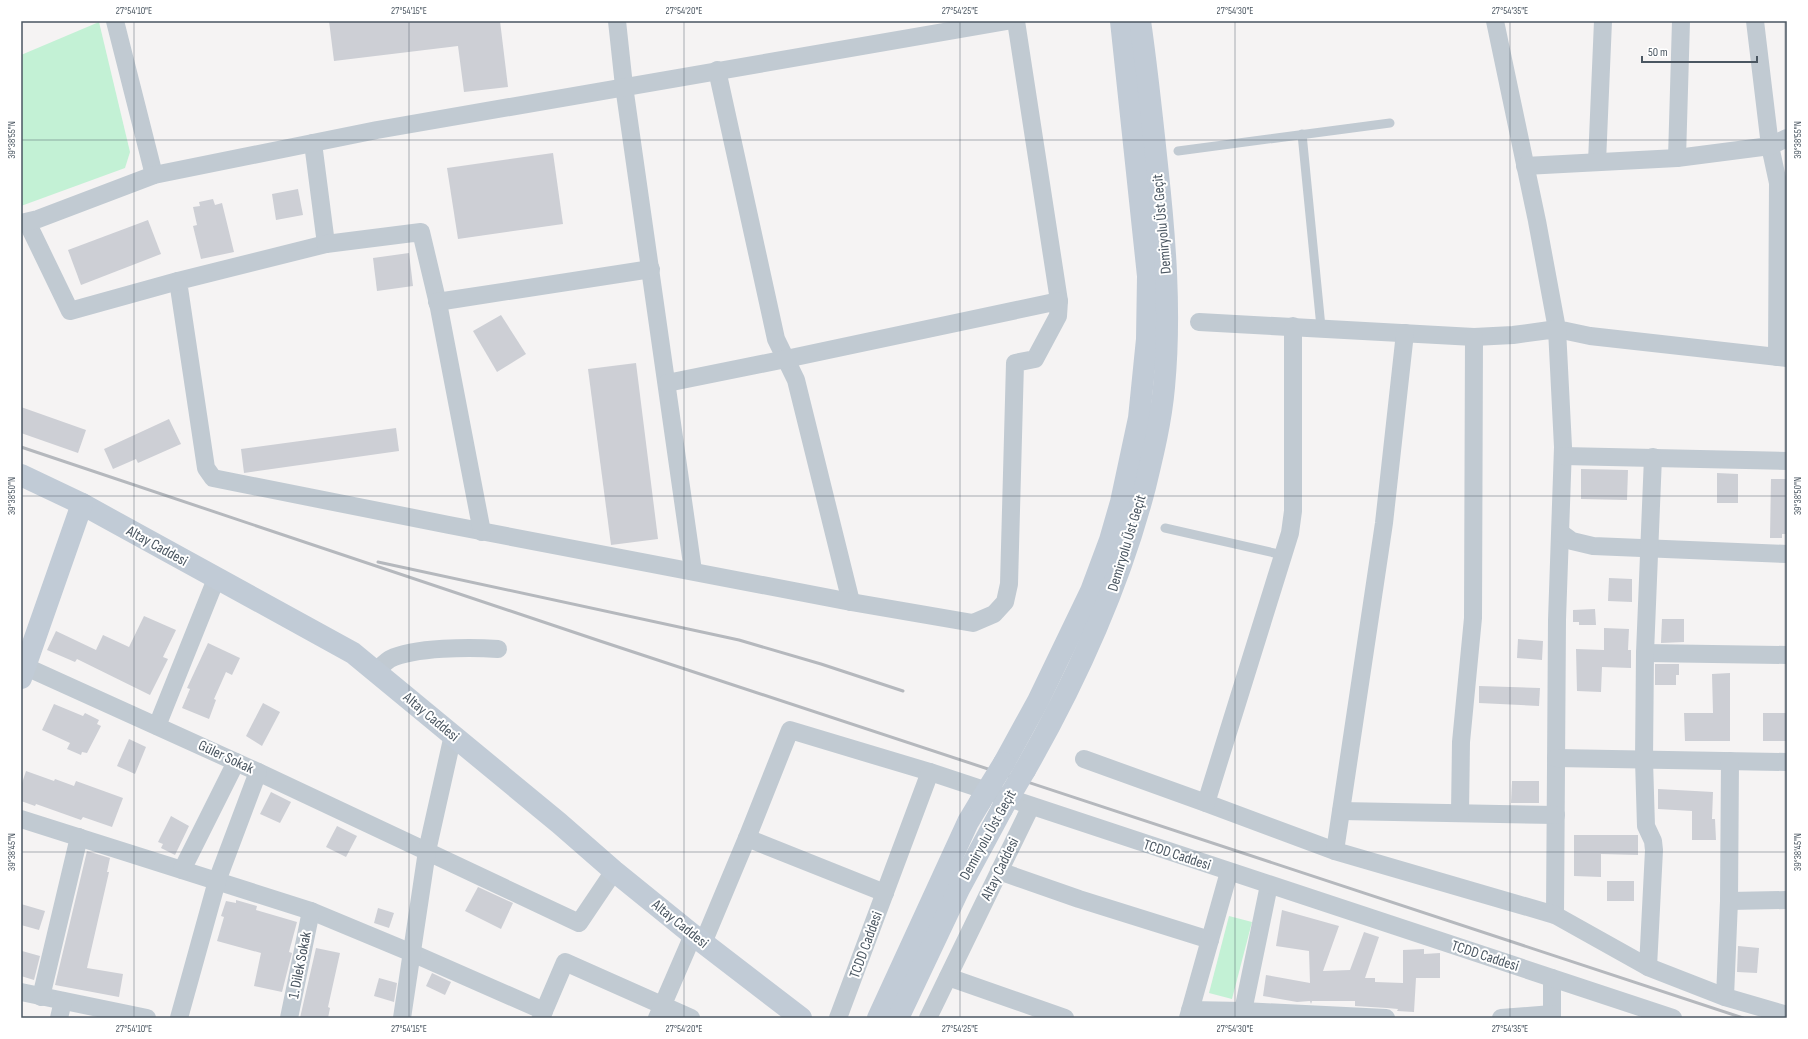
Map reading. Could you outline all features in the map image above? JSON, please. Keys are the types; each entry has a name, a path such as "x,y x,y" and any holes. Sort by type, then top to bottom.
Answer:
{"main road":[{"name":"Demiryolu Üst Geçit","path":"878,1018 968,822 1004,763 1038,701 1091,591 1110,540 1121,502 1139,418 1147,339 1148,276 1121,21"},
{"name":"Demiryolu Üst Geçit","path":"898,1018 959,889 1025,770 1082,662 1110,597 1140,505 1154,451 1164,387 1167,288 1161,202 1140,21"},
{"name":"Altay Caddesi","path":"21,475 82,504 353,653 559,822 614,871 698,939 801,1018"},
{"path":"22,671 82,504"}],"street":[{"path":"115,21 154,175"},
{"path":"617,21 624,86 693,571"},
{"path":"482,532 437,302 421,232 326,244 178,281 70,311 24,222 38,219 154,175 377,130 624,86 1007,21"},
{"path":"178,281 206,468 213,478 482,532 851,602 973,623 994,614 1006,602 1009,584 1015,364 1035,359 1058,316 1059,301 1016,21"},
{"path":"1495,21 1557,329 1563,456 1557,620 1555,915"},
{"path":"1596,162 1603,21"},
{"path":"1677,158 1682,21"},
{"path":"1199,322 1321,327 1474,337 1513,335 1557,329 1590,336 1782,358 1778,183 1770,146 1755,21"},
{"path":"717,70 776,339 796,380 851,602"},
{"path":"1525,166 1677,158 1770,146 1787,138"},
{"path":"313,143 326,244"},
{"path":"437,302 651,269"},
{"path":"667,383 1059,301"},
{"path":"1206,802 1290,533 1293,511 1293,326"},
{"path":"1335,851 1384,523 1405,333"},
{"path":"1460,813 1461,742 1473,618 1474,337"},
{"path":"1563,456 1787,460"},
{"path":"1648,967 1654,850 1653,841 1646,826 1644,760 1645,653 1653,457"},
{"path":"1561,533 1572,541 1593,546 1787,554"},
{"path":"157,726 216,579"},
{"path":"375,671 389,659 405,654 436,649 498,649"},
{"path":"1645,653 1787,655"},
{"name":"Güler Sokak","path":"22,671 157,726 580,923 614,871"},
{"path":"660,1012 698,939 747,838 790,730 930,772"},
{"path":"402,1018 427,851 453,735"},
{"path":"1556,758 1787,762"},
{"path":"1084,760 1206,802 1335,851 1555,915 1648,967 1725,997 1787,1015"},
{"path":"1725,997 1730,901 1730,761"},
{"path":"182,870 236,762"},
{"path":"179,1018 217,881 258,772"},
{"name":"TCDD Caddesi","path":"838,1018 930,772 1673,1018"},
{"name":"Altay Caddesi","path":"928,1018 1031,806"},
{"path":"1341,811 1556,815"},
{"path":"21,819 311,912 412,953 542,1015 565,962 660,1012 691,1018"},
{"path":"41,997 79,837"},
{"path":"747,838 885,893"},
{"path":"999,871 1079,899 1210,940"},
{"path":"1229,872 1189,1014 1243,1011 1312,1017 1386,1018"},
{"path":"1243,1011 1269,885"},
{"path":"1730,901 1787,900"},
{"name":"1. Dilek Sokak","path":"289,1018 311,912"},
{"path":"948,977 1065,1018"},
{"path":"1501,1018 1552,1016 1552,978"},
{"path":"21,992 41,997 61,1010 147,1018"}],"lane":[{"path":"1178,151 1390,123"},
{"path":"1302,134 1321,327"},
{"path":"1165,528 1283,555"}],"green space":[{"path":"99,22 130,152 125,168 21,206 21,55"},
{"path":"1229,916 1252,922 1232,999 1209,993"}],"building":[{"path":"329,21 500,21 508,87 464,92 458,46 334,61"},
{"path":"553,153 563,224 458,239 447,168"},
{"path":"298,189 303,215 276,220 272,194"},
{"path":"213,199 215,205 222,203 234,252 201,259 193,226 197,225 193,207 200,206 199,202"},
{"path":"148,220 161,254 81,285 68,250"},
{"path":"409,253 413,286 377,291 373,258"},
{"path":"501,315 526,354 497,372 473,331"},
{"path":"636,363 658,539 611,545 588,369"},
{"path":"21,407 86,430 78,453 21,433"},
{"path":"169,419 181,444 138,463 136,459 113,469 104,449"},
{"path":"396,428 399,451 244,473 241,449"},
{"path":"1581,469 1628,470 1627,500 1581,499"},
{"path":"1717,473 1738,474 1738,503 1717,503"},
{"path":"1771,479 1787,479 1787,534 1782,534 1782,538 1770,538"},
{"path":"1609,578 1632,579 1632,602 1608,601"},
{"path":"1595,609 1596,625 1579,625 1579,622 1573,622 1573,610"},
{"path":"144,616 176,630 163,657 168,659 150,695 77,659 75,662 47,650 56,631 96,650 103,635 129,647"},
{"path":"1662,619 1684,619 1684,642 1661,643"},
{"path":"1604,628 1629,629 1628,650 1631,650 1631,668 1602,667 1601,692 1577,691 1576,649 1604,650"},
{"path":"1518,639 1543,641 1542,660 1517,658"},
{"path":"208,643 240,658 232,675 226,672 214,699 216,700 209,719 182,708 190,689 187,688"},
{"path":"1655,664 1679,664 1679,675 1676,675 1676,685 1655,685"},
{"path":"1730,673 1730,741 1685,741 1684,713 1713,713 1712,674"},
{"path":"1479,686 1540,688 1539,706 1479,703"},
{"path":"263,703 280,712 262,746 246,736"},
{"path":"54,704 83,716 85,713 99,720 97,724 101,726 87,753 82,752 81,755 67,749 70,743 42,730"},
{"path":"1763,713 1786,713 1786,741 1763,741"},
{"path":"129,739 146,747 135,774 117,766"},
{"path":"26,771 74,786 76,781 123,798 112,827 83,817 81,820 36,804 35,806 21,801 21,786"},
{"path":"1512,781 1539,781 1539,803 1511,803"},
{"path":"1658,789 1713,792 1712,819 1715,819 1716,840 1692,840 1692,811 1658,809"},
{"path":"271,792 291,802 280,823 260,814"},
{"path":"171,816 189,826 175,855 161,848 163,844 158,842"},
{"path":"337,826 357,836 346,857 326,847"},
{"path":"1574,835 1638,835 1638,855 1601,854 1601,877 1574,876"},
{"path":"87,851 110,858 107,872 109,872 87,968 123,974 119,997 55,985"},
{"path":"1607,881 1634,881 1634,901 1607,901"},
{"path":"478,887 513,903 501,929 465,911"},
{"path":"236,900 257,906 256,910 297,922 289,952 292,953 282,992 254,986 261,953 217,941 224,917 221,916 226,901 236,903"},
{"path":"21,904 45,911 39,930 21,925"},
{"path":"378,908 394,913 389,928 374,923"},
{"path":"1282,910 1339,926 1323,971 1350,970 1364,932 1379,937 1365,978 1375,978 1375,982 1403,983 1403,950 1424,949 1424,954 1440,953 1440,978 1416,978 1414,1012 1397,1011 1398,1009 1355,1006 1355,1001 1312,1001 1311,1004 1310,1001 1297,1002 1263,996 1266,975 1310,983 1309,951 1276,946"},
{"path":"1738,946 1759,948 1757,973 1737,972"},
{"path":"316,948 340,953 328,1007 330,1008 328,1018 300,1018"},
{"path":"22,951 40,956 34,980 21,976"},
{"path":"432,973 451,982 445,995 426,986"},
{"path":"379,978 397,983 394,1002 374,996"}],"railway":[{"path":"21,447 600,641 1743,1018"},
{"path":"378,562 739,640 821,664 903,691"}]}
